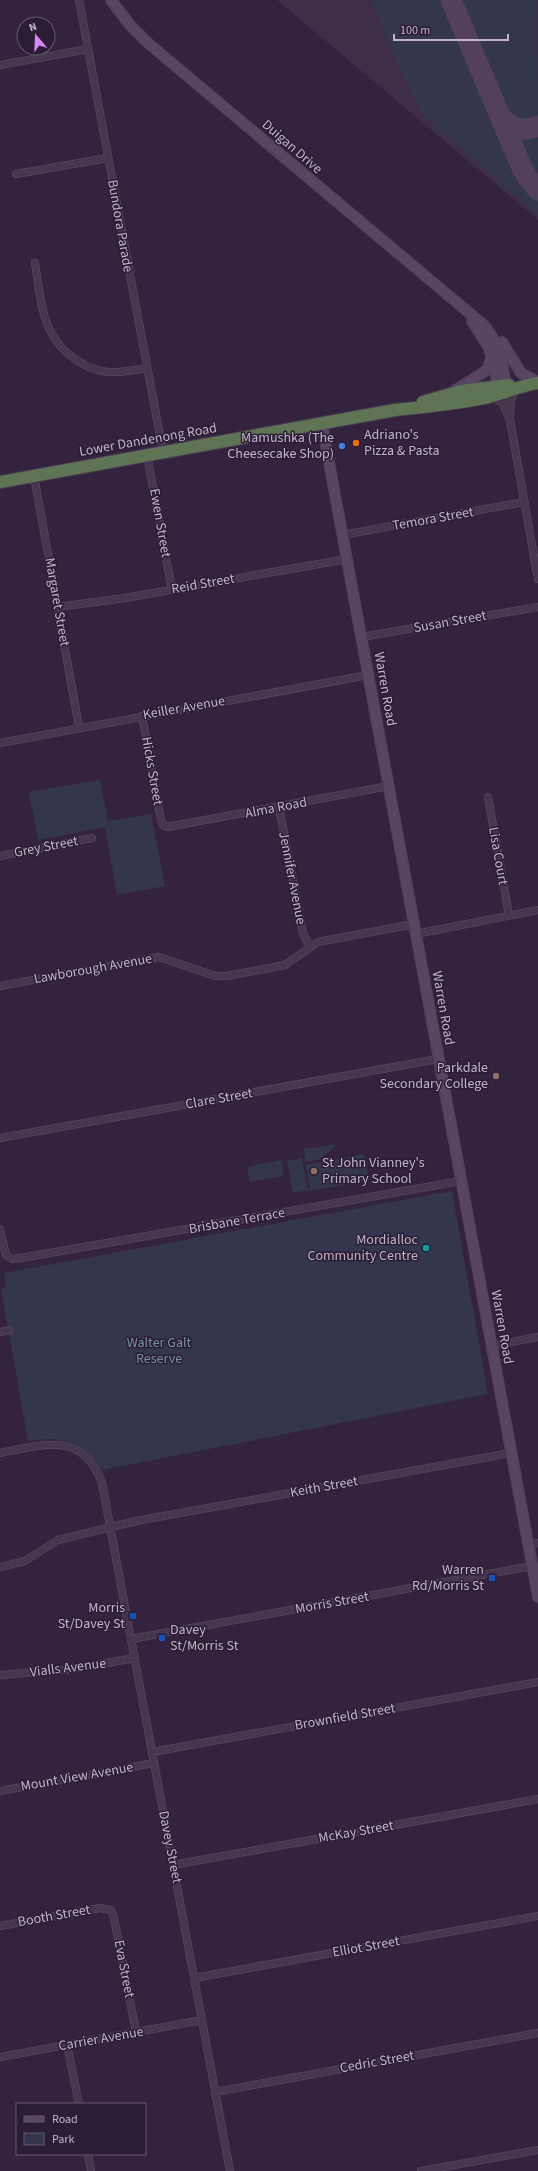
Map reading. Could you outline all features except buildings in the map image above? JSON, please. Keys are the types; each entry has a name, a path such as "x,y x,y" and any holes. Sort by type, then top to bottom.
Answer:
{"highway":[{"name":"Lower Dandenong Road","path":"395,410 447,394 538,383"},
{"name":"Lower Dandenong Road","path":"0,482 395,410 443,405 485,397 506,388"}],"street":[{"name":"Bundora Parade","path":"79,0 163,452"},
{"name":"Duigan Drive","path":"111,0 130,25 148,43 486,327 500,350 506,388"},
{"path":"0,65 88,50"},
{"path":"16,174 108,158"},
{"path":"35,263 47,322 54,337 66,353 82,364 107,372 124,372 147,368"},
{"name":"Duigan Drive","path":"462,308 485,341 491,359 506,388"},
{"path":"486,327 502,343 521,373 538,383"},
{"path":"447,394 487,370 491,359"},
{"path":"506,388 511,400 510,420 538,579"},
{"path":"485,397 499,399 503,404 510,420"},
{"name":"Warren Road","path":"322,424 511,1453 533,1544 532,1566 538,1597"},
{"name":"Ewen Street","path":"147,455 172,590"},
{"name":"Margaret Street","path":"34,476 79,727"},
{"name":"Temora Street","path":"342,535 524,502"},
{"name":"Reid Street","path":"58,607 126,598 347,559"},
{"name":"Susan Street","path":"361,637 538,607"},
{"name":"Keiller Avenue","path":"0,742 368,675"},
{"name":"Hicks Street","path":"142,716 161,820 164,826"},
{"name":"Alma Road","path":"164,826 173,827 389,786"},
{"name":"Lisa Court","path":"488,797 509,915"},
{"name":"Jennifer Avenue","path":"279,807 303,933 310,946"},
{"name":"Grey Street","path":"0,856 92,838"},
{"name":"Lawborough Avenue","path":"0,986 159,957 215,976 227,976 284,966 310,946 324,941 447,927 538,910"},
{"name":"Clare Street","path":"0,1138 438,1059"},
{"name":"Brisbane Terrace","path":"0,1230 4,1251 12,1259 461,1181"},
{"path":"0,1332 9,1330"},
{"path":"491,1346 538,1337"},
{"name":"Davey Street","path":"0,1453 49,1444 64,1445 79,1451 93,1465 100,1478 111,1528 230,2171"},
{"name":"Keith Street","path":"0,1568 25,1561 58,1540 86,1535 136,1521 511,1453"},
{"name":"Morris Street","path":"131,1639 532,1566"},
{"name":"Vialls Avenue","path":"0,1675 72,1669 135,1658"},
{"name":"Brownfield Street","path":"152,1752 538,1682"},
{"name":"Mount View Avenue","path":"0,1791 154,1763"},
{"name":"McKay Street","path":"173,1865 538,1799"},
{"name":"Booth Street","path":"0,1926 100,1908 108,1908"},
{"name":"Eva Street","path":"108,1908 114,1918 136,2032"},
{"name":"Elliot Street","path":"194,1978 538,1916"},
{"name":"Carrier Avenue","path":"0,2057 202,2020"},
{"name":"Cedric Street","path":"215,2092 538,2033"},
{"path":"68,2045 79,2103"},
{"path":"421,2171 538,2150"},
{"path":"88,2155 91,2171"}],"shaded area":[{"path":"277,0 538,0 538,220 536,218"}],"green space":[{"path":"371,0 445,0 517,170 527,186 538,198 538,216 425,117 409,89"},
{"path":"457,0 537,0 538,120 533,122 519,121 511,117 504,110"},
{"path":"538,133 538,181 528,165 518,141"},
{"path":"100,780 108,821 151,814 165,886 117,895 105,827 38,840 29,792"},
{"path":"338,1144 320,1159 305,1162 304,1149"},
{"path":"364,1154 369,1180 310,1191 306,1165"},
{"path":"302,1158 308,1190 293,1193 287,1161"},
{"path":"281,1160 284,1176 250,1182 247,1167"},
{"name":"Walter Galt Reserve","path":"452,1191 488,1394 102,1470 88,1452 71,1442 51,1439 28,1441 1,1289 6,1288 4,1273"}],"taxiway":[{"path":"451,0 522,168 538,190"},
{"path":"501,117 509,125 518,129 527,129 538,126"}],"place":[{"name":"Adriano's Pizza & Pasta","path":"356,443"},
{"name":"Mamushka (The Cheesecake Shop)","path":"342,446"},
{"name":"Parkdale Secondary College","path":"496,1076"},
{"name":"St John Vianney's Primary School","path":"314,1171"},
{"name":"Mordialloc Community Centre","path":"426,1248"},
{"name":"Warren Rd/Morris St","path":"492,1578"},
{"name":"Morris St/Davey St","path":"133,1616"},
{"name":"Davey St/Morris St","path":"162,1638"}]}
